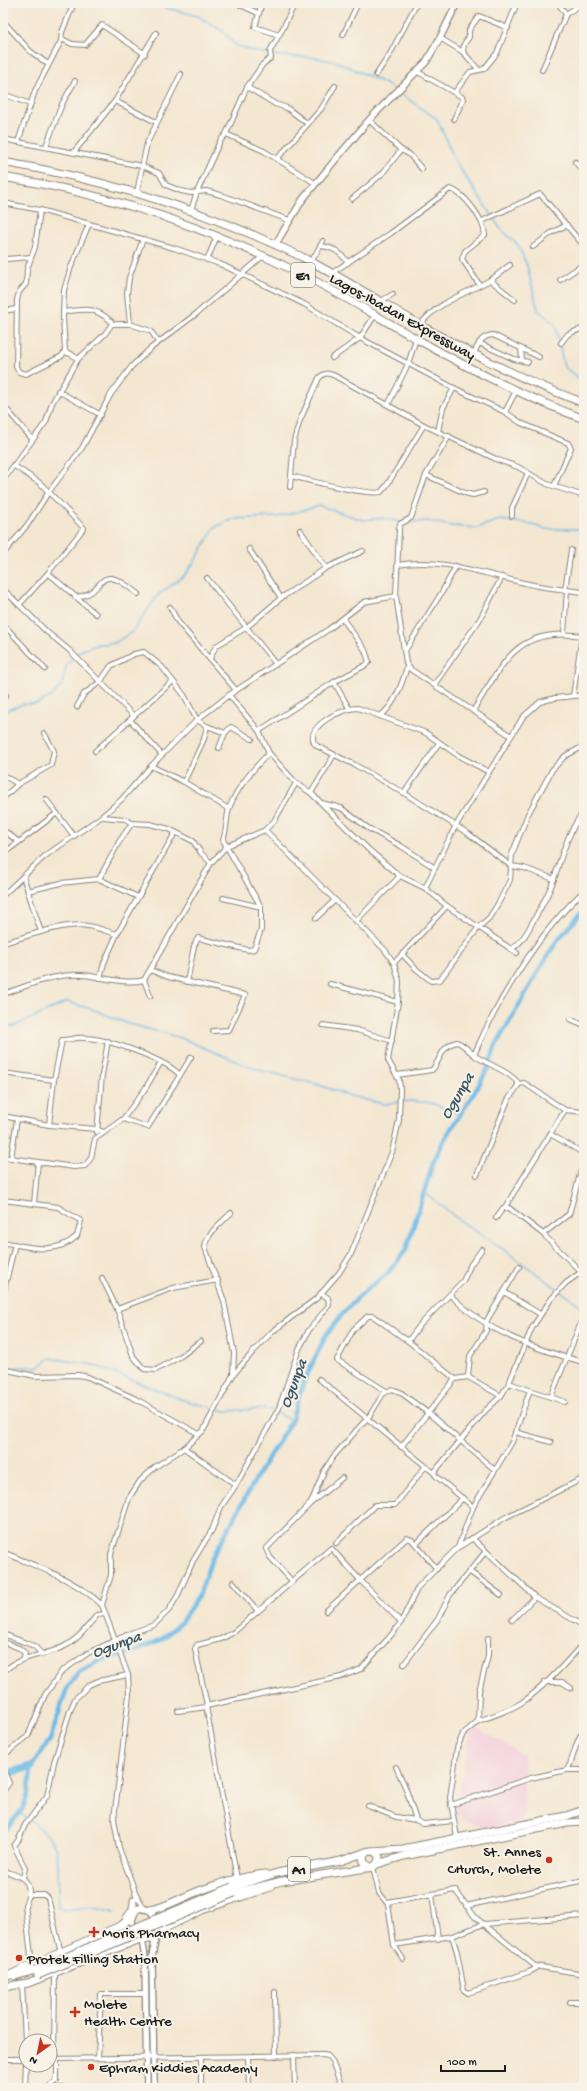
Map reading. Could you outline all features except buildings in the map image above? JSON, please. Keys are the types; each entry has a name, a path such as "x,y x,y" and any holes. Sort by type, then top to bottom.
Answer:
{"highway":[{"name":"Lagos-Ibadan Expressway","path":"3,162 72,175 137,192 191,210 275,245 311,262 381,301 420,325 474,354 518,376 584,403"},
{"name":"Lagos-Ibadan Expressway","path":"3,178 38,183 126,204 217,236 294,270 416,339 516,391 584,419"},
{"path":"584,1810 581,1814 584,1822"},
{"name":"A1","path":"3,1979 277,1873 341,1861 369,1852 393,1850 566,1816 584,1810"},
{"name":"A1","path":"233,1890 373,1866 404,1856 567,1823 584,1822"},
{"path":"369,1852 378,1855 379,1860 373,1866 363,1860 369,1852"},
{"path":"147,1909 161,1908 198,1891 237,1879 277,1873"},
{"path":"158,1934 202,1910 262,1891 282,1881"},
{"path":"34,1968 88,1940 122,1925 134,1913"},
{"path":"3,1986 22,1984 141,1939"},
{"name":"A1","path":"3,1986 34,1968"}],"main road":[{"path":"275,245 289,220 315,183 369,120 418,72 440,38 457,3"},
{"path":"148,2088 145,1951 141,1939 132,1927 134,1913 147,1909 156,1919 158,1934 152,1957 154,2088"},
{"path":"141,1939 148,1941 158,1934"}],"street":[{"path":"18,142 30,104 48,64 62,39 62,32 74,3"},
{"path":"236,3 258,13"},
{"path":"262,3 254,23 256,28 279,35"},
{"path":"191,210 197,192 220,141 226,134 247,87 263,64 271,58 270,51 295,3"},
{"path":"343,35 358,3"},
{"path":"376,75 390,54 417,3"},
{"path":"455,92 470,72 478,69 484,69 494,58 508,28 517,3"},
{"path":"558,3 566,14"},
{"path":"542,70 566,14 582,3"},
{"path":"463,52 464,44 469,37 469,30 479,16 508,28"},
{"path":"3,22 30,51 48,64"},
{"path":"62,39 72,44 85,45 102,25 145,54"},
{"path":"74,152 115,101 145,54 156,33"},
{"path":"440,38 463,52 478,69"},
{"path":"418,72 455,92 463,100 454,119"},
{"path":"137,192 147,143 156,122 181,74"},
{"path":"46,146 62,104 75,81"},
{"path":"277,159 322,109 335,86"},
{"path":"247,87 275,104 287,108 308,124"},
{"path":"3,94 30,104"},
{"path":"115,101 156,122"},
{"path":"369,120 401,150 409,154 422,169"},
{"path":"226,134 264,151 315,183"},
{"path":"3,139 46,146 142,166 159,173 166,186 186,192 206,191 227,197 289,220"},
{"path":"352,199 382,174 401,150"},
{"path":"575,162 583,170"},
{"path":"332,274 391,234 446,190 454,190 463,196 486,220 485,235 465,251 462,259 479,284"},
{"path":"486,220 540,194 584,246"},
{"path":"3,203 40,210 143,239 208,260 243,274 304,304 360,338 408,364 505,412 521,423 571,445 554,486"},
{"path":"40,210 38,232 27,269 26,284 19,292 16,309 16,367 19,372 26,374 62,356 66,348 63,312 64,290 71,267 90,224"},
{"path":"533,247 551,233 567,225"},
{"path":"208,260 217,236"},
{"path":"130,324 127,293 129,278 143,239"},
{"path":"311,262 321,246 322,241"},
{"path":"321,246 332,249 344,257 348,263"},
{"path":"3,554 28,524 48,493 82,448 122,378 158,342 187,321 263,256"},
{"path":"6,258 31,257"},
{"path":"560,280 584,264"},
{"path":"420,325 426,317 479,284 490,280 510,265"},
{"path":"490,280 515,300"},
{"path":"381,301 393,294"},
{"path":"3,311 16,309"},
{"path":"63,312 89,309 95,310 107,318 112,324"},
{"path":"332,358 360,338 375,315"},
{"path":"112,324 130,324 151,331 158,342"},
{"path":"3,480 46,422 52,403 58,391 78,359 104,335 112,324"},
{"path":"561,343 568,334 584,328"},
{"path":"474,354 478,343 486,336 492,335 539,357"},
{"path":"388,405 408,364 416,339"},
{"path":"478,343 528,362"},
{"path":"521,349 522,360"},
{"path":"64,352 71,354 78,359"},
{"path":"290,487 294,441 305,409 323,374 326,373 335,376 424,425 554,486 584,496"},
{"path":"438,431 443,408 454,388"},
{"path":"58,391 101,415"},
{"path":"505,412 516,391"},
{"path":"3,405 32,439"},
{"path":"290,476 333,486 370,492 381,492 387,485 424,425"},
{"path":"380,716 385,712 394,698 407,666 396,596 398,529 400,524 410,518 426,475 448,436"},
{"path":"13,465 40,483 48,493 84,528 48,574 19,605"},
{"path":"512,516 512,508 528,473"},
{"path":"426,475 471,495 484,492"},
{"path":"300,530 326,568"},
{"path":"249,549 281,598"},
{"path":"564,633 566,590 571,550"},
{"path":"210,658 216,646 247,627 281,598 326,568 363,551"},
{"path":"398,565 419,562 456,566 530,584 584,592"},
{"path":"405,651 442,592 456,566"},
{"path":"48,574 96,614"},
{"path":"75,597 86,594 104,578 110,576 122,582 138,594"},
{"path":"434,685 480,619 502,577"},
{"path":"207,578 275,663"},
{"path":"3,589 69,650 85,668 134,716"},
{"path":"3,895 45,856 101,817 128,794 151,766 197,720 229,695 343,619 368,600 396,596"},
{"path":"170,607 178,622 236,690"},
{"path":"259,731 334,682 369,662 365,650 343,619"},
{"path":"3,624 45,669"},
{"path":"473,711 506,661 528,641 538,636 564,633 583,636 573,696"},
{"path":"77,707 84,694 100,682 111,666 141,652 146,653 158,663 173,681 184,695 197,720 206,726 225,733"},
{"path":"407,666 510,736"},
{"path":"95,752 173,681"},
{"path":"334,682 349,708"},
{"path":"229,695 259,731 269,752 296,783 311,793 368,849 400,876 425,888 447,906 517,954"},
{"path":"425,888 455,826 522,717 540,702 584,695"},
{"path":"489,772 426,734 358,708 349,708 330,715 316,730 313,736 314,743 404,794 455,826 511,866 524,868 554,879"},
{"path":"130,720 162,755"},
{"path":"184,782 204,739 206,726"},
{"path":"218,748 225,733 231,727 252,739"},
{"path":"3,798 18,784 51,765 54,751 44,733"},
{"path":"404,794 439,743"},
{"path":"402,954 422,974 436,982 440,980 478,928 494,911 509,884 512,854 526,821 552,770 565,756 584,746"},
{"path":"187,982 194,946 198,938 248,950 255,948 261,930 261,907 223,840 230,809 246,779 269,752"},
{"path":"311,793 334,755"},
{"path":"151,766 184,782 230,809"},
{"path":"3,775 18,784"},
{"path":"144,980 211,863 227,846 265,830 274,820 296,783"},
{"path":"46,799 74,836"},
{"path":"319,801 341,808 368,828 401,846 435,868"},
{"path":"511,949 520,942 529,929 554,879 562,852 576,823 584,811"},
{"path":"3,854 57,813"},
{"path":"101,817 109,816 125,819 132,823 163,827 193,841 201,853 211,863"},
{"path":"99,879 119,842 132,823"},
{"path":"3,830 20,842"},
{"path":"102,1605 110,1575 112,1554 129,1498 140,1480 155,1467 184,1448 203,1431 233,1375 272,1332 307,1306 321,1293 351,1254 392,1152 399,1120 400,1089 397,1075 388,1060 398,1002 399,981 394,963 385,950 302,869 265,830"},
{"path":"100,978 104,963 117,934 175,833"},
{"path":"23,876 41,932"},
{"path":"356,921 400,876"},
{"path":"28,891 61,883 99,879 138,897"},
{"path":"475,1056 519,970 540,940 584,891"},
{"path":"223,898 261,907"},
{"path":"316,918 335,900"},
{"path":"394,963 447,906"},
{"path":"3,943 41,932 66,927 88,926 117,934"},
{"path":"150,970 187,982 245,995 229,1030 213,1031"},
{"path":"3,994 61,976 73,974 123,982 144,980"},
{"path":"144,980 150,996"},
{"path":"330,984 398,1002"},
{"path":"570,1019 584,1025"},
{"path":"323,1025 357,1030 392,1041"},
{"path":"49,1125 54,1080 62,1040 83,1038 108,1041 161,1062 180,1075"},
{"path":"98,1137 96,1129 108,1041"},
{"path":"397,1075 432,1070 443,1051 453,1043 462,1044 475,1056 506,1073 519,1084 524,1083 565,1110 584,1112"},
{"path":"123,1119 148,1127 191,1057"},
{"path":"3,1157 81,1168 85,1166 91,1158 92,1147 98,1137 123,1119 145,1089 161,1062"},
{"path":"3,1073 54,1080"},
{"path":"477,1175 508,1100 519,1084"},
{"path":"496,1218 505,1207 565,1110"},
{"path":"3,1116 49,1125 96,1129 104,1132"},
{"path":"12,1158 18,1119"},
{"path":"550,1134 584,1155"},
{"path":"542,1234 569,1214 584,1160"},
{"path":"34,1203 38,1162"},
{"path":"3,1200 58,1207 81,1221 79,1232 74,1239 57,1248 3,1242"},
{"path":"434,1473 485,1411 501,1396 509,1383 524,1343 540,1314 561,1287 582,1271 542,1234 509,1208 505,1207"},
{"path":"232,1213 217,1227 205,1244 224,1301 234,1353 233,1375"},
{"path":"3,1294 15,1244"},
{"path":"408,1341 420,1325 463,1281 471,1264 482,1249"},
{"path":"468,1377 470,1356 486,1331 487,1320 519,1267"},
{"path":"102,1278 117,1309 133,1356 144,1369 156,1370 181,1356 201,1341"},
{"path":"117,1309 173,1288 218,1280"},
{"path":"504,1292 540,1314"},
{"path":"3,1756 28,1736 46,1695 62,1670 88,1652 154,1625 169,1610 178,1595 193,1560 212,1530 221,1508 236,1485 279,1408 299,1349 309,1330 329,1305 328,1298 321,1293"},
{"path":"450,1295 468,1312 518,1342 583,1362"},
{"path":"386,1391 338,1361 338,1358 354,1330 368,1316 376,1319 408,1341 456,1379"},
{"path":"551,1397 582,1320"},
{"path":"3,1369 35,1376 79,1375 88,1377 130,1396 199,1434"},
{"path":"401,1447 456,1379 468,1377 501,1396"},
{"path":"319,1379 434,1473 473,1507"},
{"path":"509,1383 565,1402"},
{"path":"311,1504 328,1464 375,1409 378,1400 386,1391 392,1389 400,1392 428,1412 495,1470"},
{"path":"458,1547 473,1507 512,1442 530,1390"},
{"path":"515,1432 551,1442"},
{"path":"184,1448 236,1485"},
{"path":"336,1543 375,1506 395,1505 425,1467"},
{"path":"292,1581 270,1557 266,1549 311,1504 342,1478"},
{"path":"178,1711 321,1682 354,1673 366,1665 401,1622 415,1590 458,1547 537,1500 584,1478"},
{"path":"416,1544 463,1498"},
{"path":"326,1611 407,1538 410,1538 416,1544 437,1569"},
{"path":"472,1538 534,1597 584,1626"},
{"path":"237,1879 196,1646 227,1636 332,1548 360,1580 401,1622"},
{"path":"404,1664 438,1619 450,1595 486,1551"},
{"path":"3,1552 70,1581 92,1595 102,1605 114,1642 128,1675 130,1695 114,1819 118,1848 137,1897"},
{"path":"469,1571 501,1595"},
{"path":"233,1582 258,1611"},
{"path":"512,1620 534,1597"},
{"path":"3,1672 24,1658 42,1654 69,1644 83,1633 97,1615 105,1614"},
{"path":"3,1634 34,1646 42,1654"},
{"path":"478,1721 479,1691 488,1656 488,1638"},
{"path":"3,1642 19,1648 24,1653 24,1658"},
{"path":"456,1837 451,1805 451,1790 459,1743 463,1734 478,1721 498,1714 520,1703 544,1682 584,1642"},
{"path":"23,1878 25,1868 14,1846 25,1825 47,1796 54,1762 70,1711 76,1699 89,1685 98,1681 128,1675"},
{"path":"544,1682 562,1682 571,1688"},
{"path":"567,1770 573,1758 578,1738 584,1732"},
{"path":"396,1767 406,1789 416,1820"},
{"path":"3,1769 9,1783 3,1791"},
{"path":"451,1805 512,1783 567,1770 584,1770"},
{"path":"368,1806 396,1817 416,1820 423,1824 454,1822"},
{"path":"373,1866 379,1892 387,1902 394,1945 403,1960"},
{"path":"3,1870 23,1878 29,1886 29,1895 25,1905 34,1968 60,1949 88,1940 122,1921 131,1910 132,1901 137,1897"},
{"path":"466,1906 584,1880"},
{"path":"132,1886 147,1909"},
{"path":"387,1902 455,1890 466,1906 484,1924 535,1966 584,1974"},
{"path":"432,1894 438,1939"},
{"path":"29,1895 44,1895 48,1898 60,1949"},
{"path":"134,1913 134,1899 137,1897"},
{"path":"394,1945 452,1936 484,1924 584,1916"},
{"path":"452,1936 457,1952 464,1990 468,1993 529,1972 535,1969 535,1966"},
{"path":"53,2033 54,1973"},
{"path":"22,1984 25,2033"},
{"path":"275,1992 276,2056"},
{"path":"98,2058 101,1994 146,1994"},
{"path":"570,2002 584,2002"},
{"path":"58,2058 201,2058 294,2055 328,2056 332,2061 342,2088"},
{"path":"294,2055 295,2088"},
{"path":"248,2057 249,2088"},
{"path":"3,2058 18,2058"},
{"path":"201,2058 201,2088"},
{"path":"25,2088 26,2073"},
{"path":"47,2088 57,2080 56,2073"},
{"path":"50,2088 66,2088"}],"shaded area":[{"path":"472,1725 523,1755 525,1811 521,1821 486,1829 454,1815"}],"waterway":[{"path":"147,3 198,16 224,32 235,45 256,52 282,56 318,58 340,63 386,84 437,119 457,164 500,228 518,245 527,266 538,310 555,324 564,367 584,382"},
{"path":"3,715 10,709 23,704 36,704 51,697 62,685 66,666 80,651 99,644 115,643 133,631 158,595 185,575 214,528 233,519 277,517 320,506 363,520 383,518 401,522"},
{"path":"405,523 428,521 451,526 477,528 499,520 525,523 545,529 584,529"},
{"name":"Ogunpa","path":"3,1833 22,1810 28,1794 32,1766 50,1740 67,1688 79,1672 101,1660 133,1652 162,1639 181,1622 200,1593 212,1558 259,1473 291,1421 304,1381 326,1335 343,1313 365,1291 387,1274 406,1250 433,1163 445,1138 476,1090 488,1068 496,1045 542,965 557,941 584,910"},
{"path":"3,1027 15,1026 67,1002 95,1010 126,1023 181,1038 252,1068 319,1085 350,1096 384,1104 411,1101 432,1103 460,1115"},
{"path":"424,1192 463,1223 500,1247 584,1308"},
{"path":"12,1369 19,1367 38,1367 50,1358 94,1365 186,1401 226,1411 257,1409 273,1410 291,1421"},
{"path":"3,1775 32,1766"},
{"path":"19,1813 43,1831 54,1845 58,1866 58,1907 68,1909 92,1907 115,1912"}],"place":[{"name":"St. Annes CHurch, Molete","path":"549,1860"},
{"name":"Moris Pharmacy","path":"94,1932"},
{"name":"Protek Filling Station","path":"19,1958"},
{"name":"Molete Health Centre","path":"75,2012"},
{"name":"Ephram Kiddies Academy","path":"91,2067"}]}
